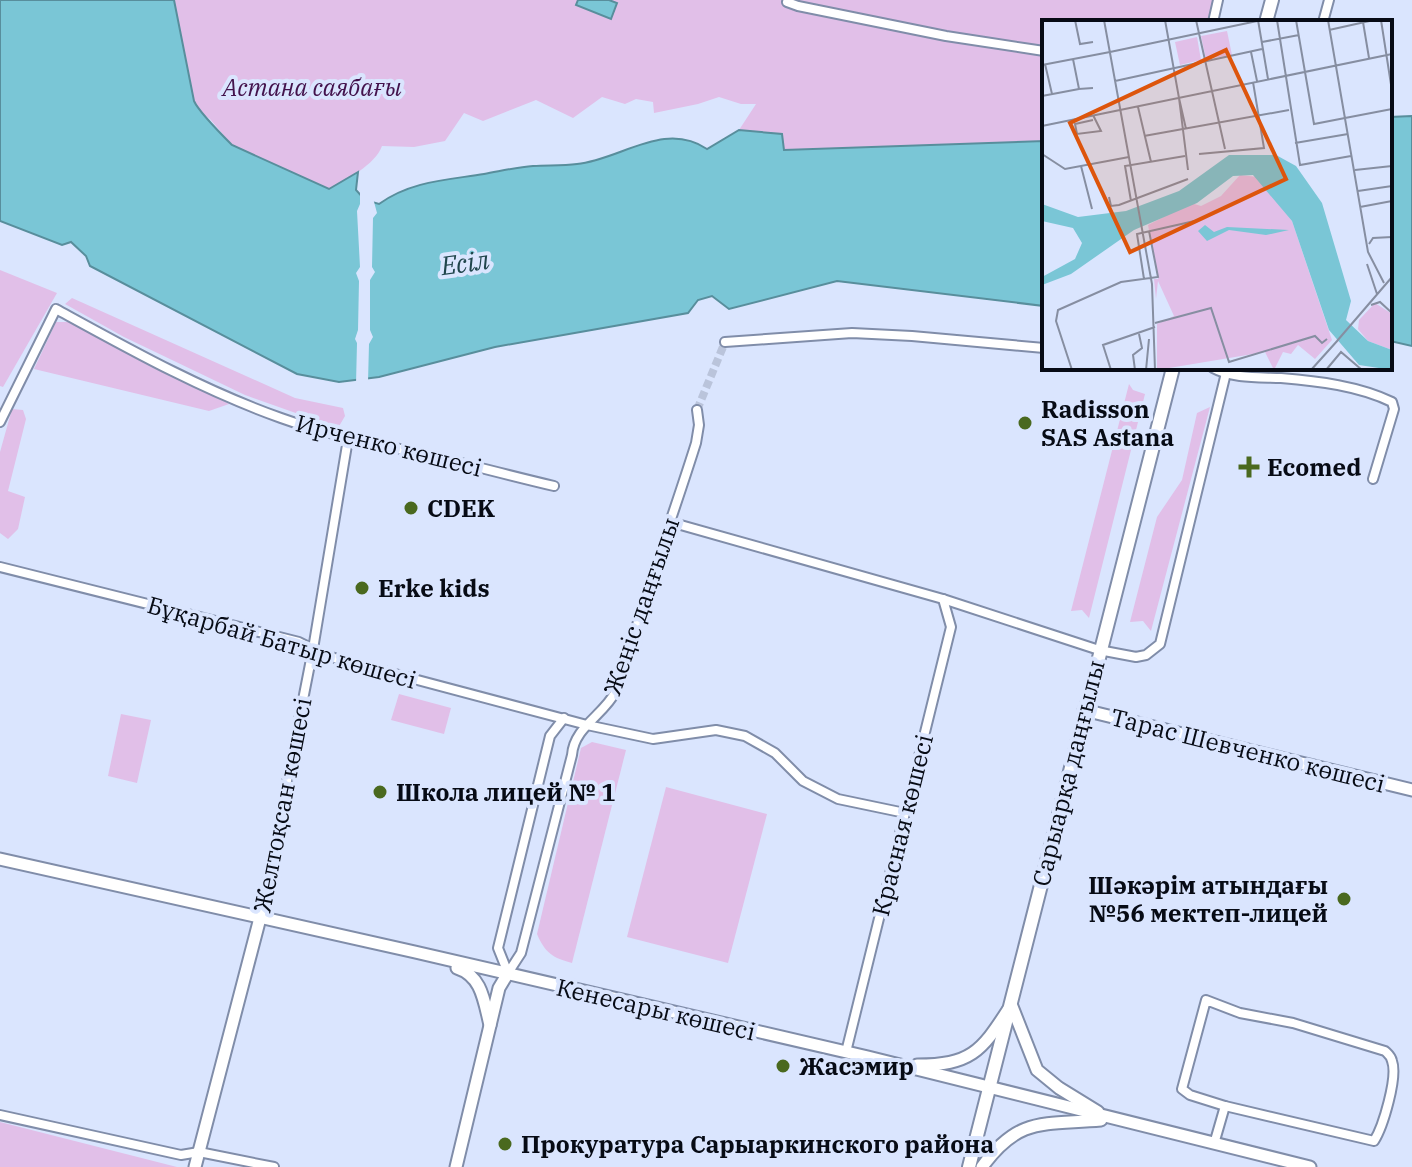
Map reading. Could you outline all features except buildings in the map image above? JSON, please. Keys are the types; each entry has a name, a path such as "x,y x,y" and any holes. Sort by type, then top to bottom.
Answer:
{"main road":[{"path":"1267,20 1272,0"},
{"name":"Сарыарқа даңғылы","path":"969,1167 1172,374"},
{"name":"Тарас Шевченко көшесі","path":"1084,710 1412,790"},
{"name":"Кенесары көшесі","path":"0,859 846,1052 1310,1167"},
{"name":"Желтоқсан көшесі","path":"195,1167 260,918"},
{"path":"415,952 467,971 480,985 490,1026"},
{"name":"Жеңіс даңғылы","path":"456,1167 499,988 508,973"},
{"path":"901,1065 947,1064 969,1056 985,1045 1011,1004"},
{"path":"1011,1004 1037,1070 1059,1088 1109,1119"},
{"path":"982,1167 1002,1143 1022,1129 1033,1125 1109,1119"}],"street":[{"path":"1213,20 1218,0"},
{"path":"1324,20 1329,0"},
{"path":"787,2 946,36 1042,51"},
{"name":"Ирченко көшесі","path":"0,422 56,309 155,363 221,395 282,419 348,439 554,486"},
{"path":"725,342 852,333 1042,348"},
{"path":"1218,370 1342,387 1378,395 1392,402 1394,409 1373,479"},
{"path":"670,522 943,599 1099,650 1136,657 1146,655 1160,644 1226,373"},
{"name":"Жеңіс даңғылы","path":"508,973 521,953 573,742 608,705 618,689 696,443 699,425 697,410"},
{"name":"Желтоқсан көшесі","path":"260,918 313,649 348,439"},
{"name":"Бұқарбай Батыр көшесі","path":"0,567 299,642 327,656 587,725 653,739 716,730 745,736 775,753 803,781 838,799 905,813"},
{"name":"Красная көшесі","path":"846,1052 951,627 943,599"},
{"path":"508,973 498,948 550,736 564,718"},
{"path":"1206,1000 1240,1013 1293,1023 1385,1051 1392,1058 1394,1069 1382,1128 1374,1141 1225,1106 1190,1095 1182,1089 1206,1000"},
{"path":"1214,1144 1225,1106"},
{"path":"0,1115 181,1155 199,1152 274,1167"}],"green space":[{"name":"Астана саябағы","path":"174,0 1213,0 1208,20 1042,20 1042,141 783,150 782,134 739,130 756,104 741,104 719,97 654,113 653,102 636,99 625,104 602,97 573,118 536,100 483,121 464,113 445,141 414,147 382,146 367,165 329,189 232,145 210,119 198,111"},
{"path":"0,270 57,293 3,387 0,386"},
{"path":"72,298 295,398 343,408 345,416 338,428 245,395 124,337 65,304"},
{"path":"56,322 68,322 229,404 209,411 34,369"},
{"path":"1129,384 1133,390 1145,394 1089,618 1082,610 1071,611"},
{"path":"1210,407 1151,631 1143,621 1130,622 1157,517 1182,480 1197,413"},
{"path":"12,409 23,410 26,419 8,491 25,497 18,529 8,539 0,533 0,452"},
{"path":"399,694 451,708 444,734 391,720"},
{"path":"121,714 151,720 137,783 108,776"},
{"path":"592,742 626,750 572,963 550,954 537,934 581,748"},
{"path":"666,787 767,814 728,963 627,937"},
{"path":"0,1122 177,1167 0,1167"}],"water":[{"name":"Есіл","path":"0,0 174,0 194,101 232,145 329,189 358,172 356,190 365,200 379,204 404,190 430,183 521,167 593,161 658,140 691,141 707,149 739,130 782,134 784,150 1042,141 1042,306 837,281 729,309 712,296 698,300 688,313 495,347 379,377 339,382 297,374 90,266 86,256 71,242 62,245 0,221"},
{"path":"578,0 617,3 611,19 576,5"},
{"path":"1412,116 1412,346 1392,341 1392,117"}],"pier":[{"path":"360,188 373,198 377,213 373,218 372,267 375,272 370,280 370,330 373,337 369,344 368,382 356,384 359,281 356,273 360,267 357,211"}],"tunnel":[{"path":"697,410 725,342"}],"place":[{"name":"Radisson SAS Astana","path":"1025,423"},
{"name":"Ecomed","path":"1249,467"},
{"name":"CDEK","path":"411,508"},
{"name":"Erke kids","path":"362,588"},
{"name":"Школа лицей № 1","path":"380,792"},
{"name":"Шәкәрім атындағы №56 мектеп-лицей","path":"1344,899"},
{"name":"Жасэмир","path":"783,1066"},
{"name":"Прокуратура Сарыаркинского района","path":"505,1144"}]}
